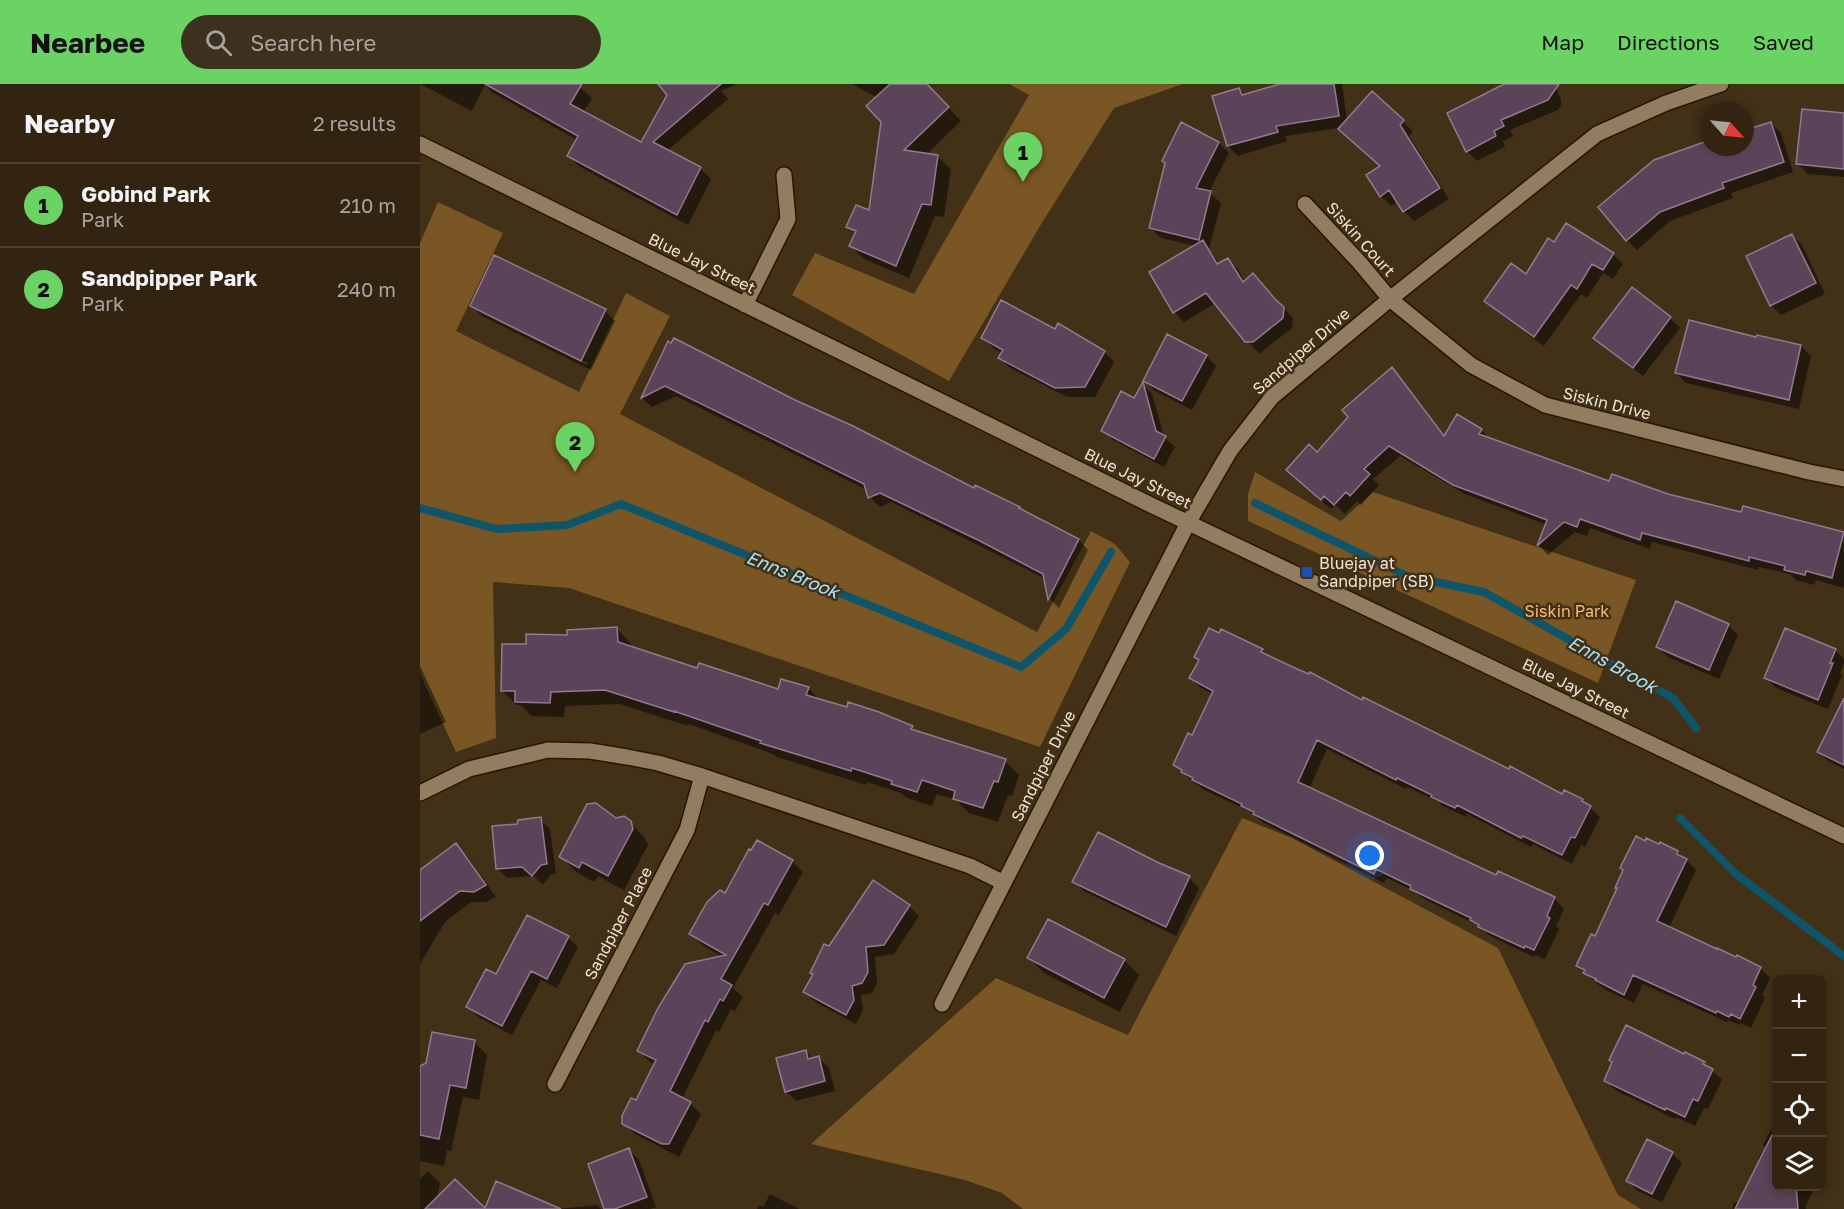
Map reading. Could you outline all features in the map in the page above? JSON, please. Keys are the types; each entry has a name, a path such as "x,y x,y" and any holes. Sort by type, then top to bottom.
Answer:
{"street":[{"name":"Sandpiper Drive","path":"942,1004 1188,523 1230,451 1272,397 1389,299 1598,134 1666,103 1721,84"},
{"name":"Blue Jay Street","path":"420,144 1188,523 1844,836"},
{"path":"745,305 788,219 784,174"},
{"name":"Siskin Court","path":"1305,204 1360,263 1389,299"},
{"name":"Siskin Drive","path":"1389,299 1471,365 1545,405 1844,479"},
{"path":"420,793 469,769 548,750 590,751 658,763 702,776 970,866 1004,883"},
{"name":"Sandpiper Place","path":"555,1083 687,830 702,776"}],"green space":[{"path":"1009,84 1183,84 1114,108 1040,226 949,381 792,295 815,253 914,294 1029,95"},
{"path":"438,202 503,233 456,331 579,392 626,293 670,316 620,414 1037,632 1091,531 1115,544 1130,562 1040,747 569,588 493,582 496,738 456,752 420,674 420,243"},
{"name":"Siskin Park","path":"1255,472 1341,521 1373,492 1636,580 1598,683 1248,521 1248,494"},
{"path":"1242,818 1292,838 1498,948 1618,1195 1641,1209 1023,1209 1002,1193 965,1180 811,1144 996,978 1128,1035"}],"building":[{"path":"485,84 582,84 570,104 641,142 667,95 658,84 721,84 653,142 701,167 677,215 567,156 578,136"},
{"path":"890,84 927,84 949,107 904,150 938,155 931,205 922,204 896,266 849,246 856,231 846,227 856,205 869,210 881,122 866,106"},
{"path":"1280,84 1334,84 1339,116 1276,126 1278,132 1227,146 1212,96 1239,88 1242,95"},
{"path":"1504,84 1559,84 1548,100 1501,120 1504,126 1494,131 1496,136 1466,152 1447,113"},
{"path":"1372,91 1404,120 1400,125 1440,188 1403,212 1389,190 1380,197 1366,175 1380,166 1338,129"},
{"path":"1802,109 1844,113 1844,169 1796,164"},
{"path":"1181,122 1219,142 1196,188 1211,191 1199,240 1149,228 1165,163 1162,161"},
{"path":"1771,122 1784,162 1722,183 1724,188 1660,212 1626,241 1598,207 1654,160 1700,144 1700,156 1754,156 1754,127"},
{"path":"1566,223 1614,253 1603,270 1592,264 1577,289 1571,285 1534,337 1484,301 1511,263 1526,274 1548,238 1554,242"},
{"path":"1792,234 1816,283 1770,306 1746,256"},
{"path":"1203,240 1217,264 1228,258 1243,282 1253,273 1284,307 1283,318 1253,342 1245,342 1206,293 1173,313 1149,272"},
{"path":"494,255 606,309 581,361 470,306"},
{"path":"1632,287 1671,317 1633,368 1593,338"},
{"path":"1001,300 1055,329 1058,323 1105,351 1085,387 1055,388 998,358 1003,350 981,338"},
{"path":"1689,320 1756,337 1757,335 1801,345 1789,400 1675,373"},
{"path":"1167,334 1207,355 1182,401 1143,381"},
{"path":"674,338 974,488 975,485 1020,507 1079,539 1048,600 1043,574 980,541 880,493 868,498 864,484 665,386 641,398 668,341 671,343"},
{"path":"1392,367 1444,436 1457,414 1482,429 1479,434 1609,481 1612,474 1668,494 1741,512 1743,506 1844,532 1832,578 1806,571 1805,575 1784,570 1785,566 1749,557 1749,561 1642,533 1640,540 1580,519 1577,527 1564,522 1537,546 1547,520 1453,485 1389,446 1364,469 1370,474 1350,496 1346,492 1334,505 1324,496 1321,500 1286,470 1309,444 1317,452 1348,417 1342,410"},
{"path":"1143,382 1156,431 1166,436 1154,459 1101,431 1121,391 1134,398"},
{"path":"1676,601 1729,624 1709,670 1656,647"},
{"path":"617,627 618,642 697,668 699,663 778,689 781,679 809,687 806,695 847,707 848,702 913,726 911,729 1006,759 998,782 994,781 983,808 953,799 955,791 922,780 917,792 891,784 892,781 760,743 761,741 674,711 605,690 551,692 550,703 515,702 515,691 501,691 502,644 526,644 526,634 567,635 567,630"},
{"path":"1209,628 1219,633 1221,629 1263,649 1261,652 1309,674 1310,672 1362,700 1363,697 1509,769 1510,766 1562,794 1564,790 1583,799 1582,801 1591,806 1575,838 1571,837 1562,855 1523,836 1521,838 1457,805 1455,808 1431,797 1432,795 1397,778 1396,780 1317,740 1298,782 1496,875 1498,871 1555,897 1547,916 1550,918 1534,950 1525,946 1524,948 1478,927 1479,925 1470,920 1471,918 1410,889 1411,886 1376,869 1374,874 1253,814 1254,812 1241,806 1242,804 1192,780 1193,778 1173,765 1188,733 1192,735 1213,691 1189,678 1199,660 1194,657"},
{"path":"1785,628 1836,649 1830,663 1833,663 1818,700 1764,678"},
{"path":"1844,698 1844,765 1817,752"},
{"path":"596,803 616,818 624,816 631,821 633,829 608,876 582,862 579,868 559,857 587,804"},
{"path":"541,817 547,864 541,865 532,876 522,867 496,869 492,826 517,824 518,820"},
{"path":"1098,832 1190,876 1166,927 1072,882"},
{"path":"1636,836 1645,841 1646,838 1659,844 1660,842 1678,851 1677,854 1687,859 1657,921 1761,967 1753,985 1756,987 1740,1019 1731,1014 1729,1017 1717,1011 1716,1013 1633,975 1624,995 1583,973 1585,970 1576,966 1591,934 1595,936 1617,888 1615,888 1623,870 1620,868"},
{"path":"757,840 793,860 768,905 764,903 721,979 732,985 723,1001 720,999 708,1022 705,1020 670,1091 691,1102 669,1144 662,1144 622,1124 622,1116 631,1098 636,1100 656,1060 637,1051 658,1008 685,964 726,955 689,934 707,902 720,890 725,893 749,849 751,850"},
{"path":"456,843 486,885 474,892 460,891 420,921 420,870"},
{"path":"873,880 910,905 884,945 866,947 868,972 862,983 852,986 854,1000 846,1015 803,992 813,974 810,973 824,944 829,946"},
{"path":"527,915 569,936 547,979 531,971 502,1026 466,1007 486,969 496,974"},
{"path":"1048,919 1125,959 1104,998 1027,958"},
{"path":"1626,1025 1705,1062 1703,1064 1713,1069 1698,1101 1693,1099 1685,1117 1604,1081 1612,1062 1609,1060"},
{"path":"432,1032 475,1040 466,1088 450,1085 439,1139 420,1135 420,1066 426,1063"},
{"path":"806,1050 808,1059 819,1056 825,1081 785,1092 776,1058"},
{"path":"1772,1135 1772,1191 1796,1191 1798,1209 1735,1209"},
{"path":"1647,1139 1673,1152 1652,1194 1626,1181"},
{"path":"629,1148 647,1197 615,1209 604,1209 588,1164"},
{"path":"455,1179 485,1208 496,1181 561,1209 425,1209"}],"waterway":[{"name":"Enns Brook","path":"1255,503 1407,576 1484,592 1673,698 1696,728"},
{"name":"Enns Brook","path":"420,508 497,529 567,525 621,504 1021,667 1066,629 1111,552"},
{"name":"Enns Brook","path":"1680,818 1736,874 1844,956"}],"place":[{"name":"Gobind Park","path":"1023,182"},
{"name":"Sandpipper Park","path":"575,472"},
{"name":"Bluejay at Sandpiper (SB)","path":"1307,572"}]}
